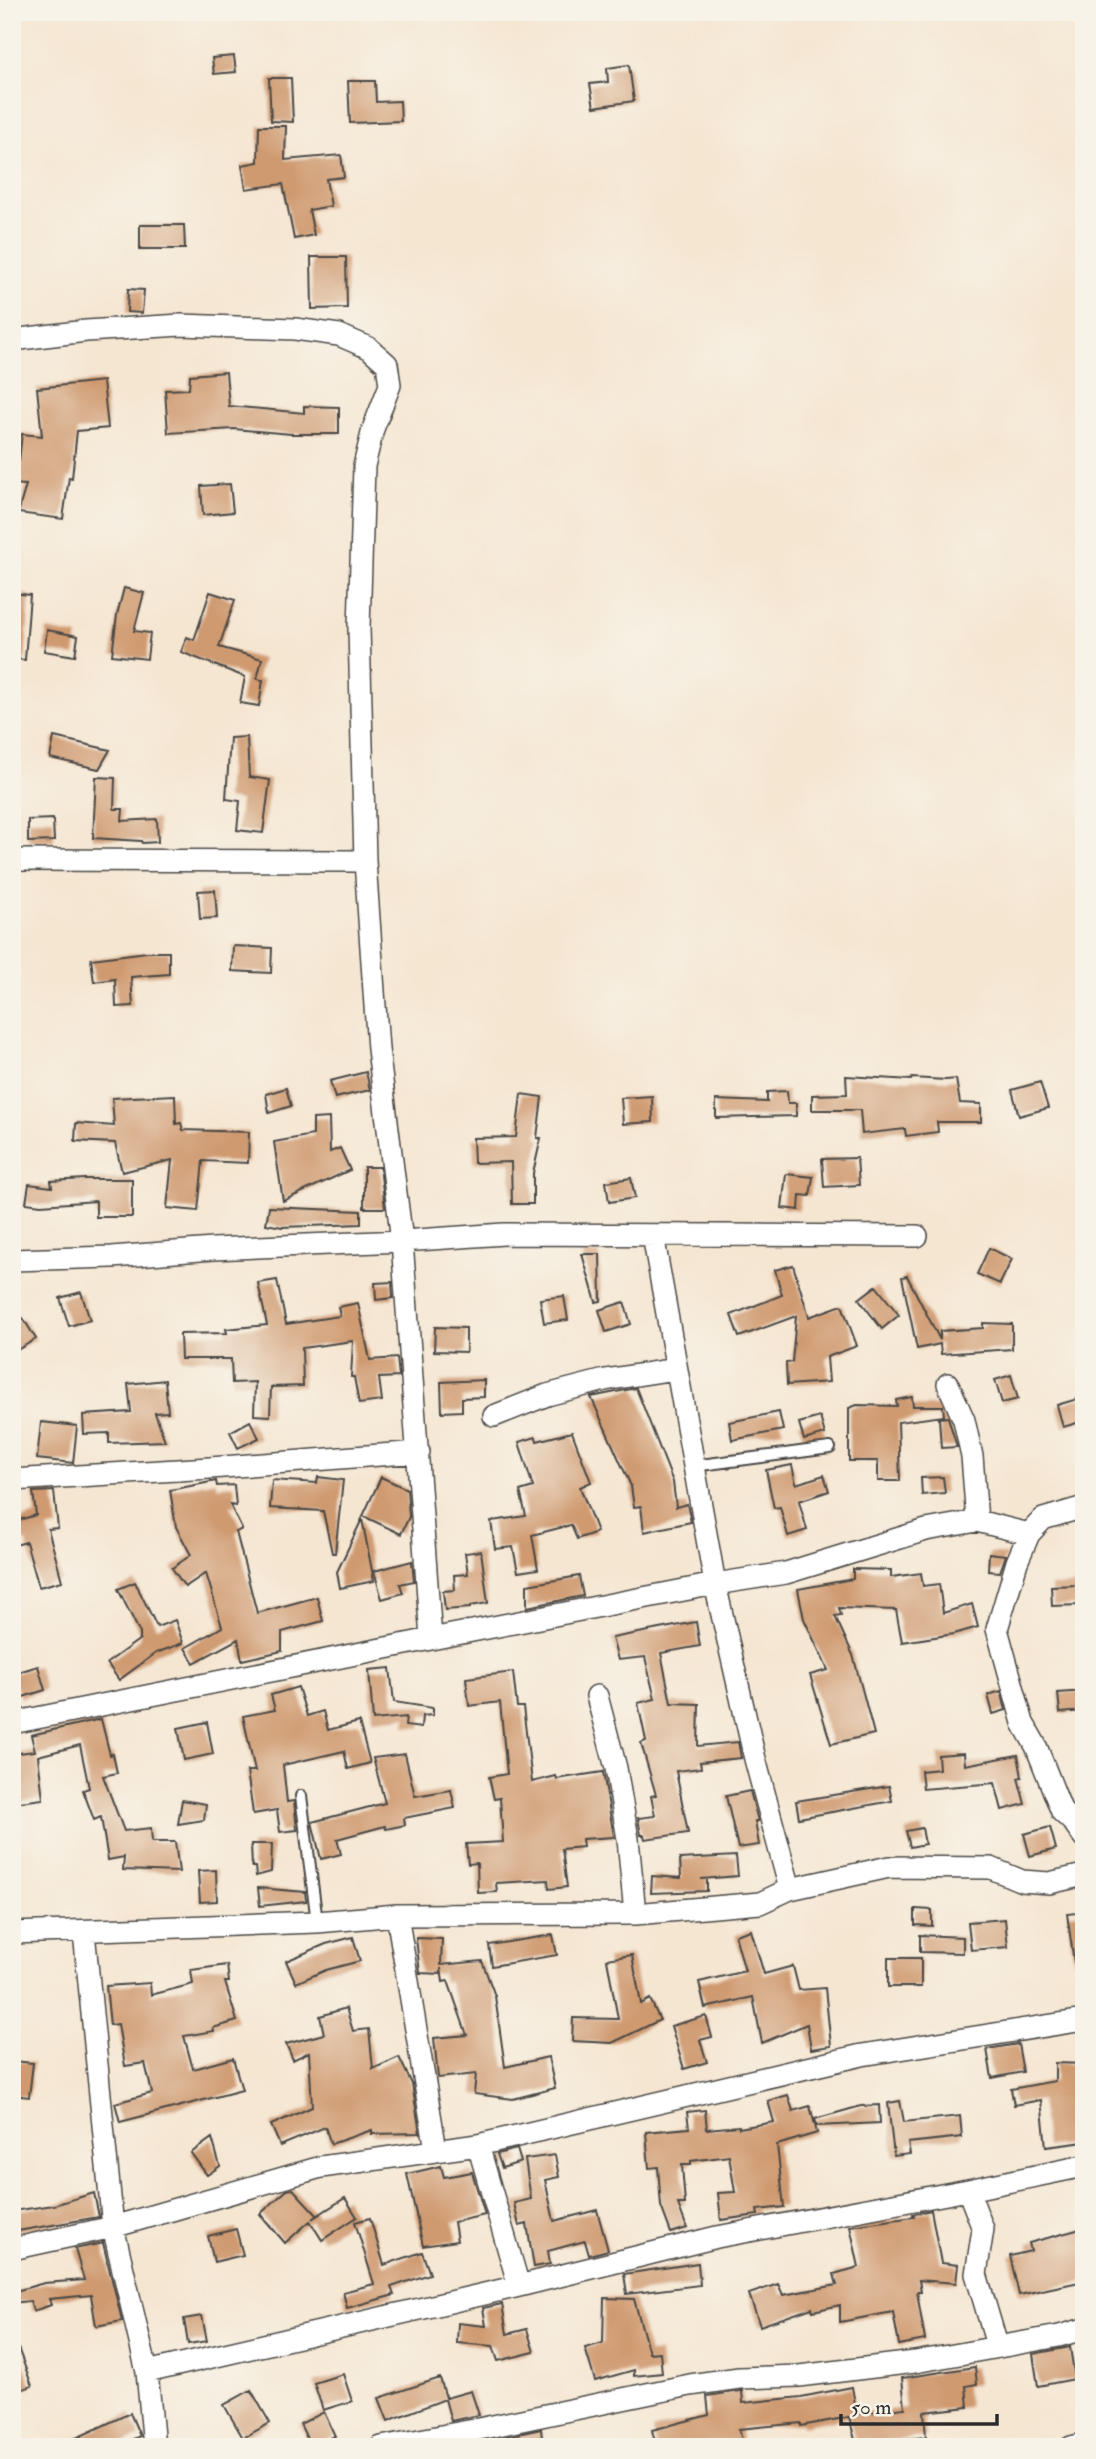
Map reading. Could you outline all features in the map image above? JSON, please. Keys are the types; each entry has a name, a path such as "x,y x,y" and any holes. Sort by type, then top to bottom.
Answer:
{"street":[{"path":"12,340 86,331 181,326 295,329 340,335 369,348 387,364 390,385 373,429 364,466 359,628 365,861 378,1049 402,1241 419,1452 430,1639"},
{"path":"12,860 365,861"},
{"path":"12,1260 112,1257 504,1234 917,1236"},
{"path":"653,1235 715,1584 755,1759 790,1889"},
{"path":"494,1416 547,1395 605,1380 675,1369"},
{"path":"948,1384 964,1420 972,1456 977,1521"},
{"path":"12,1480 419,1452"},
{"path":"1084,1507 1043,1520 1029,1534 1017,1562 997,1629 1023,1723 1062,1812 1084,1837"},
{"path":"12,1723 430,1639 715,1584 786,1573 926,1530 977,1521 1029,1534"},
{"path":"597,1696 616,1768 628,1839 635,1914"},
{"path":"12,1934 317,1922 397,1915 635,1914 760,1903 790,1889 889,1867 991,1868 1022,1881 1049,1883 1084,1875"},
{"path":"397,1915 436,2150"},
{"path":"84,1932 113,2227 147,2372 155,2447"},
{"path":"12,2249 113,2227 321,2167 478,2145 862,2055 1084,2020"},
{"path":"478,2145 519,2286"},
{"path":"147,2372 717,2237 1084,2166"},
{"path":"968,2190 983,2229 976,2274 998,2345"},
{"path":"381,2447 690,2385 739,2378 799,2376 915,2362 1084,2329"},
{"path":"1071,2447 1084,2444"}],"lane":[{"path":"693,1466 830,1448"},
{"path":"301,1796 317,1922"}],"building":[{"path":"234,56 236,72 214,74 212,58"},
{"path":"629,65 634,101 594,107 590,84 608,82 607,68"},
{"path":"269,78 291,78 293,122 271,121"},
{"path":"348,81 375,81 376,102 400,101 401,121 350,123"},
{"path":"259,126 286,126 285,160 341,155 344,177 326,179 331,206 309,210 314,235 294,239 283,184 246,189 242,165 258,162"},
{"path":"140,225 184,225 185,249 140,249"},
{"path":"311,257 346,257 347,308 312,309"},
{"path":"128,289 144,290 142,313 127,312"},
{"path":"226,372 229,406 304,413 304,406 339,407 339,434 291,434 234,429 168,433 165,390 189,389 190,375"},
{"path":"103,381 108,428 77,431 72,478 69,477 63,519 18,513 26,485 12,484 12,459 19,460 22,434 42,436 37,388"},
{"path":"230,484 233,512 203,515 201,486"},
{"path":"124,588 144,593 134,631 150,633 147,659 112,655 117,615"},
{"path":"210,592 235,600 219,647 262,659 257,679 263,680 259,706 240,703 245,677 181,652 187,637 194,640"},
{"path":"12,593 30,595 25,660 12,659"},
{"path":"47,630 78,636 75,656 44,651"},
{"path":"54,737 110,750 99,769 50,758"},
{"path":"247,737 249,777 270,780 263,833 237,830 240,801 226,799 230,738"},
{"path":"96,777 115,778 114,809 123,809 122,821 157,819 158,842 93,838"},
{"path":"53,819 54,841 28,842 28,820"},
{"path":"215,890 217,918 200,919 198,891"},
{"path":"233,946 272,948 271,973 232,971"},
{"path":"169,952 169,974 131,977 133,1006 116,1007 115,979 94,982 91,959"},
{"path":"366,1072 370,1090 335,1098 330,1081"},
{"path":"846,1076 911,1080 956,1079 960,1103 981,1104 981,1122 937,1122 938,1132 906,1136 905,1129 862,1134 860,1110 812,1110 812,1095 847,1094"},
{"path":"1040,1082 1048,1108 1019,1116 1012,1090"},
{"path":"286,1088 291,1106 269,1113 266,1094"},
{"path":"787,1091 788,1103 796,1103 796,1116 716,1118 716,1100 767,1102 767,1092"},
{"path":"521,1094 542,1097 537,1138 541,1138 533,1173 533,1204 512,1204 511,1162 474,1163 473,1138 516,1137"},
{"path":"175,1095 176,1124 181,1123 183,1130 249,1132 248,1163 203,1161 198,1211 167,1208 172,1160 122,1172 115,1143 75,1141 76,1123 114,1126 112,1098"},
{"path":"652,1096 653,1122 623,1124 621,1098"},
{"path":"329,1118 330,1152 340,1148 350,1170 283,1201 274,1142 313,1135 313,1119"},
{"path":"857,1158 859,1185 824,1187 822,1159"},
{"path":"364,1167 380,1167 385,1208 364,1208"},
{"path":"786,1174 813,1177 810,1196 800,1195 799,1210 782,1208"},
{"path":"631,1178 635,1198 609,1202 606,1182"},
{"path":"132,1179 132,1217 96,1217 96,1201 41,1205 26,1203 29,1184 52,1187 51,1181"},
{"path":"269,1207 361,1211 361,1224 282,1227 266,1224"},
{"path":"989,1248 1012,1259 1000,1284 977,1274"},
{"path":"582,1254 600,1254 601,1301 596,1302"},
{"path":"793,1265 809,1317 842,1305 857,1346 827,1357 829,1382 787,1385 786,1363 792,1362 796,1316 739,1337 731,1315 782,1295 775,1270"},
{"path":"907,1276 940,1340 940,1331 983,1328 983,1323 1012,1324 1012,1349 941,1354 940,1344 917,1349 902,1277"},
{"path":"277,1280 286,1324 340,1316 338,1307 358,1303 370,1360 397,1358 399,1377 379,1378 382,1401 359,1404 354,1377 351,1377 353,1341 302,1348 303,1386 271,1387 270,1416 254,1415 255,1382 232,1383 231,1359 181,1359 180,1334 227,1333 226,1329 267,1325 258,1283"},
{"path":"392,1282 393,1298 376,1300 375,1283"},
{"path":"876,1286 899,1315 882,1329 859,1299"},
{"path":"81,1292 90,1320 69,1326 60,1298"},
{"path":"564,1296 568,1320 544,1323 540,1299"},
{"path":"624,1302 631,1324 606,1332 599,1310"},
{"path":"23,1318 36,1339 12,1353 12,1324"},
{"path":"435,1327 466,1328 466,1352 434,1351"},
{"path":"1011,1375 1018,1399 1002,1403 995,1380"},
{"path":"165,1380 168,1412 155,1413 165,1441 109,1443 109,1433 84,1434 83,1415 131,1412 128,1384"},
{"path":"484,1380 484,1397 462,1398 462,1411 442,1412 441,1382"},
{"path":"636,1388 673,1482 676,1507 687,1504 691,1522 644,1532 641,1506 634,1507 631,1486 591,1397"},
{"path":"912,1397 913,1406 943,1406 944,1416 898,1422 900,1481 878,1481 878,1461 849,1461 849,1408 857,1405 897,1406 896,1400"},
{"path":"1084,1397 1084,1421 1063,1427 1057,1405"},
{"path":"779,1412 783,1430 732,1440 729,1422"},
{"path":"820,1417 825,1434 804,1440 799,1423"},
{"path":"948,1417 957,1447 941,1448 939,1418"},
{"path":"250,1421 259,1438 238,1448 230,1432"},
{"path":"41,1422 77,1426 73,1463 37,1459"},
{"path":"572,1432 591,1482 580,1487 597,1532 577,1539 571,1525 532,1535 538,1569 518,1572 513,1547 495,1549 491,1521 526,1516 520,1491 533,1487 519,1442 536,1437 537,1441"},
{"path":"792,1465 796,1484 824,1475 829,1491 799,1501 807,1530 788,1536 780,1507 774,1508 766,1470"},
{"path":"318,1477 343,1480 335,1553 332,1553 323,1511 270,1508 272,1480 317,1483"},
{"path":"381,1477 407,1489 409,1517 401,1534 363,1516"},
{"path":"943,1477 945,1493 922,1495 921,1478"},
{"path":"216,1481 217,1486 234,1485 236,1506 230,1505 242,1529 236,1532 257,1613 317,1597 323,1621 282,1632 282,1651 242,1660 238,1639 194,1663 185,1648 222,1627 206,1573 185,1587 172,1568 191,1555 176,1527 170,1490"},
{"path":"54,1491 58,1528 48,1529 62,1581 39,1587 26,1542 12,1546 12,1522 36,1515 33,1492"},
{"path":"362,1519 374,1581 340,1588 337,1572"},
{"path":"481,1551 488,1603 445,1610 443,1591 455,1590 454,1575 468,1574 465,1553"},
{"path":"989,1553 1006,1555 1000,1572 988,1571"},
{"path":"412,1561 414,1581 400,1584 403,1593 382,1599 374,1571"},
{"path":"853,1569 891,1570 891,1577 921,1573 923,1586 939,1584 943,1613 972,1604 978,1627 954,1634 902,1642 896,1610 839,1608 841,1615 835,1616 853,1655 874,1734 831,1744 810,1675 828,1670 804,1619 798,1589 853,1579"},
{"path":"579,1576 583,1596 527,1607 527,1585"},
{"path":"135,1582 157,1627 175,1620 183,1643 156,1653 119,1680 107,1663 140,1639 140,1633 118,1589"},
{"path":"1079,1585 1080,1605 1052,1606 1051,1586"},
{"path":"696,1622 700,1646 661,1653 671,1703 699,1704 698,1746 738,1742 741,1758 700,1762 701,1768 676,1771 688,1833 645,1839 644,1835 641,1835 638,1818 655,1816 651,1796 656,1795 641,1743 646,1741 638,1703 655,1699 645,1657 618,1660 612,1638"},
{"path":"38,1666 45,1690 20,1698 12,1674"},
{"path":"390,1668 394,1702 433,1708 433,1715 422,1716 421,1728 405,1726 406,1717 373,1720 369,1670"},
{"path":"513,1672 517,1707 523,1707 532,1782 556,1776 557,1779 603,1772 614,1837 582,1839 583,1847 562,1849 567,1887 549,1889 548,1880 496,1883 497,1892 478,1893 477,1863 468,1864 466,1844 503,1842 500,1798 494,1799 489,1777 507,1774 500,1702 469,1706 466,1678"},
{"path":"298,1687 307,1716 323,1711 328,1730 359,1722 370,1763 348,1769 344,1751 283,1765 287,1802 294,1801 297,1830 280,1832 277,1810 253,1814 247,1771 255,1771 243,1716 275,1710 271,1695"},
{"path":"1001,1691 1006,1710 993,1714 988,1695"},
{"path":"1084,1691 1084,1711 1060,1713 1058,1693"},
{"path":"101,1719 117,1773 103,1776 124,1831 151,1828 152,1842 175,1842 179,1872 123,1870 124,1857 108,1860 101,1817 94,1820 83,1790 89,1788 80,1745 38,1756 43,1799 12,1803 12,1754 35,1751 31,1735"},
{"path":"207,1722 213,1754 184,1760 178,1728"},
{"path":"964,1753 965,1765 1018,1755 1022,1777 1018,1778 1025,1804 1002,1810 995,1783 923,1789 921,1771 939,1769 938,1755"},
{"path":"405,1754 415,1796 451,1790 455,1808 404,1818 405,1825 386,1829 385,1826 337,1839 341,1854 321,1859 312,1822 385,1803 373,1758"},
{"path":"889,1786 892,1801 799,1818 796,1801"},
{"path":"750,1791 758,1821 755,1821 759,1845 738,1848 726,1796"},
{"path":"182,1800 206,1804 204,1820 178,1824"},
{"path":"1050,1827 1056,1849 1030,1856 1024,1834"},
{"path":"922,1828 925,1844 910,1847 906,1831"},
{"path":"251,1844 272,1844 271,1872 256,1876 255,1867 252,1867"},
{"path":"736,1856 738,1876 701,1879 707,1879 707,1891 651,1893 652,1876 681,1878 680,1859"},
{"path":"216,1870 217,1901 200,1902 198,1871"},
{"path":"258,1888 305,1892 306,1901 260,1906"},
{"path":"915,1909 932,1910 932,1926 915,1925"},
{"path":"1084,1912 1084,1961 1074,1962 1067,1914"},
{"path":"1005,1919 1008,1947 971,1950 968,1922"},
{"path":"751,1930 764,1974 793,1966 799,1990 825,1988 831,2046 811,2049 807,2024 762,2043 753,1997 705,2008 699,1982 745,1971 735,1935"},
{"path":"553,1935 557,1955 492,1966 489,1945"},
{"path":"920,1935 963,1937 963,1953 920,1952"},
{"path":"353,1937 360,1961 326,1970 296,1983 286,1961 326,1944"},
{"path":"416,1938 442,1939 441,1965 482,1961 495,1996 505,2067 548,2057 555,2088 513,2099 474,2094 476,2074 438,2078 434,2038 467,2035 448,1981 443,1982 441,1968 441,1974 420,1973"},
{"path":"632,1955 641,2004 650,1999 660,2020 612,2043 572,2041 573,2018 618,2019 607,1959"},
{"path":"888,1958 921,1958 921,1987 888,1987"},
{"path":"227,1965 229,1982 225,1982 237,2021 213,2028 214,2031 184,2036 193,2069 233,2058 242,2090 120,2122 115,2103 152,2093 145,2063 125,2066 118,2024 110,2025 106,1986 150,1983 151,1995 193,1984 191,1970"},
{"path":"346,2008 353,2031 369,2029 373,2069 399,2057 412,2084 420,2133 372,2134 372,2130 331,2144 325,2127 280,2146 271,2125 312,2107 309,2052 293,2060 286,2044 324,2034 320,2016"},
{"path":"706,2016 712,2037 700,2040 707,2062 684,2069 671,2026"},
{"path":"1018,2044 1023,2072 992,2078 987,2049"},
{"path":"12,2061 33,2063 29,2097 12,2095"},
{"path":"1055,2063 1084,2064 1084,2142 1046,2147 1041,2100 1014,2105 1011,2089 1055,2081"},
{"path":"788,2095 793,2111 810,2106 817,2133 777,2145 784,2207 757,2210 758,2215 721,2220 718,2193 735,2192 729,2156 691,2161 691,2165 682,2165 685,2204 678,2204 687,2228 671,2233 661,2206 658,2167 649,2168 646,2132 689,2128 687,2112 705,2110 707,2129 739,2128 774,2122 768,2101"},
{"path":"900,2101 904,2122 960,2116 962,2137 908,2143 910,2154 894,2156 888,2103"},
{"path":"879,2105 880,2123 817,2126 815,2119 861,2106"},
{"path":"212,2138 220,2166 207,2175 191,2153"},
{"path":"517,2149 521,2162 502,2168 497,2154"},
{"path":"555,2155 559,2177 545,2180 554,2221 597,2210 608,2250 589,2255 585,2241 548,2251 550,2264 534,2267 527,2224 519,2226 514,2203 531,2199 525,2159"},
{"path":"441,2166 444,2177 472,2172 485,2215 454,2222 457,2241 423,2246 407,2174"},
{"path":"293,2189 317,2215 312,2219 345,2198 357,2217 322,2240 310,2221 285,2243 260,2214 287,2190"},
{"path":"94,2193 99,2217 12,2232 12,2211 54,2205"},
{"path":"931,2210 941,2263 958,2265 956,2283 919,2280 921,2292 917,2292 925,2340 899,2345 893,2312 840,2322 840,2305 813,2311 812,2308 760,2326 749,2294 778,2284 783,2295 837,2285 834,2274 859,2267 850,2226 914,2217 913,2214"},
{"path":"370,2218 384,2265 422,2252 430,2274 391,2287 394,2295 347,2308 343,2292 374,2284 355,2222"},
{"path":"1084,2228 1084,2281 1019,2295 1010,2256 1031,2251 1029,2243"},
{"path":"236,2229 243,2255 214,2262 208,2236"},
{"path":"103,2243 122,2321 96,2326 91,2295 49,2299 51,2305 33,2311 30,2301 12,2303 12,2292 44,2283 84,2280 75,2249"},
{"path":"698,2263 700,2285 627,2294 624,2274"},
{"path":"604,2298 634,2299 649,2353 660,2352 662,2373 634,2376 634,2370 595,2381 585,2348 603,2343"},
{"path":"502,2304 507,2334 527,2329 534,2352 498,2361 493,2346 457,2343 458,2323 486,2326 483,2308"},
{"path":"202,2316 207,2341 188,2344 184,2319"},
{"path":"14,2337 32,2386 12,2393 12,2338"},
{"path":"1070,2347 1075,2379 1038,2386 1033,2354"},
{"path":"975,2367 977,2384 966,2386 968,2407 924,2412 926,2437 856,2444 849,2417 801,2426 801,2423 739,2429 744,2447 656,2447 652,2430 709,2415 707,2396 740,2391 743,2403 801,2397 852,2387 857,2414 905,2408 902,2378"},
{"path":"343,2374 352,2401 323,2410 314,2383"},
{"path":"440,2378 446,2398 471,2391 479,2415 451,2421 445,2399 388,2421 379,2398"},
{"path":"251,2390 270,2423 243,2438 224,2405"},
{"path":"324,2412 335,2436 311,2447 300,2424"},
{"path":"130,2413 140,2436 116,2447 57,2447"},
{"path":"541,2429 543,2447 455,2447 477,2443"}]}
